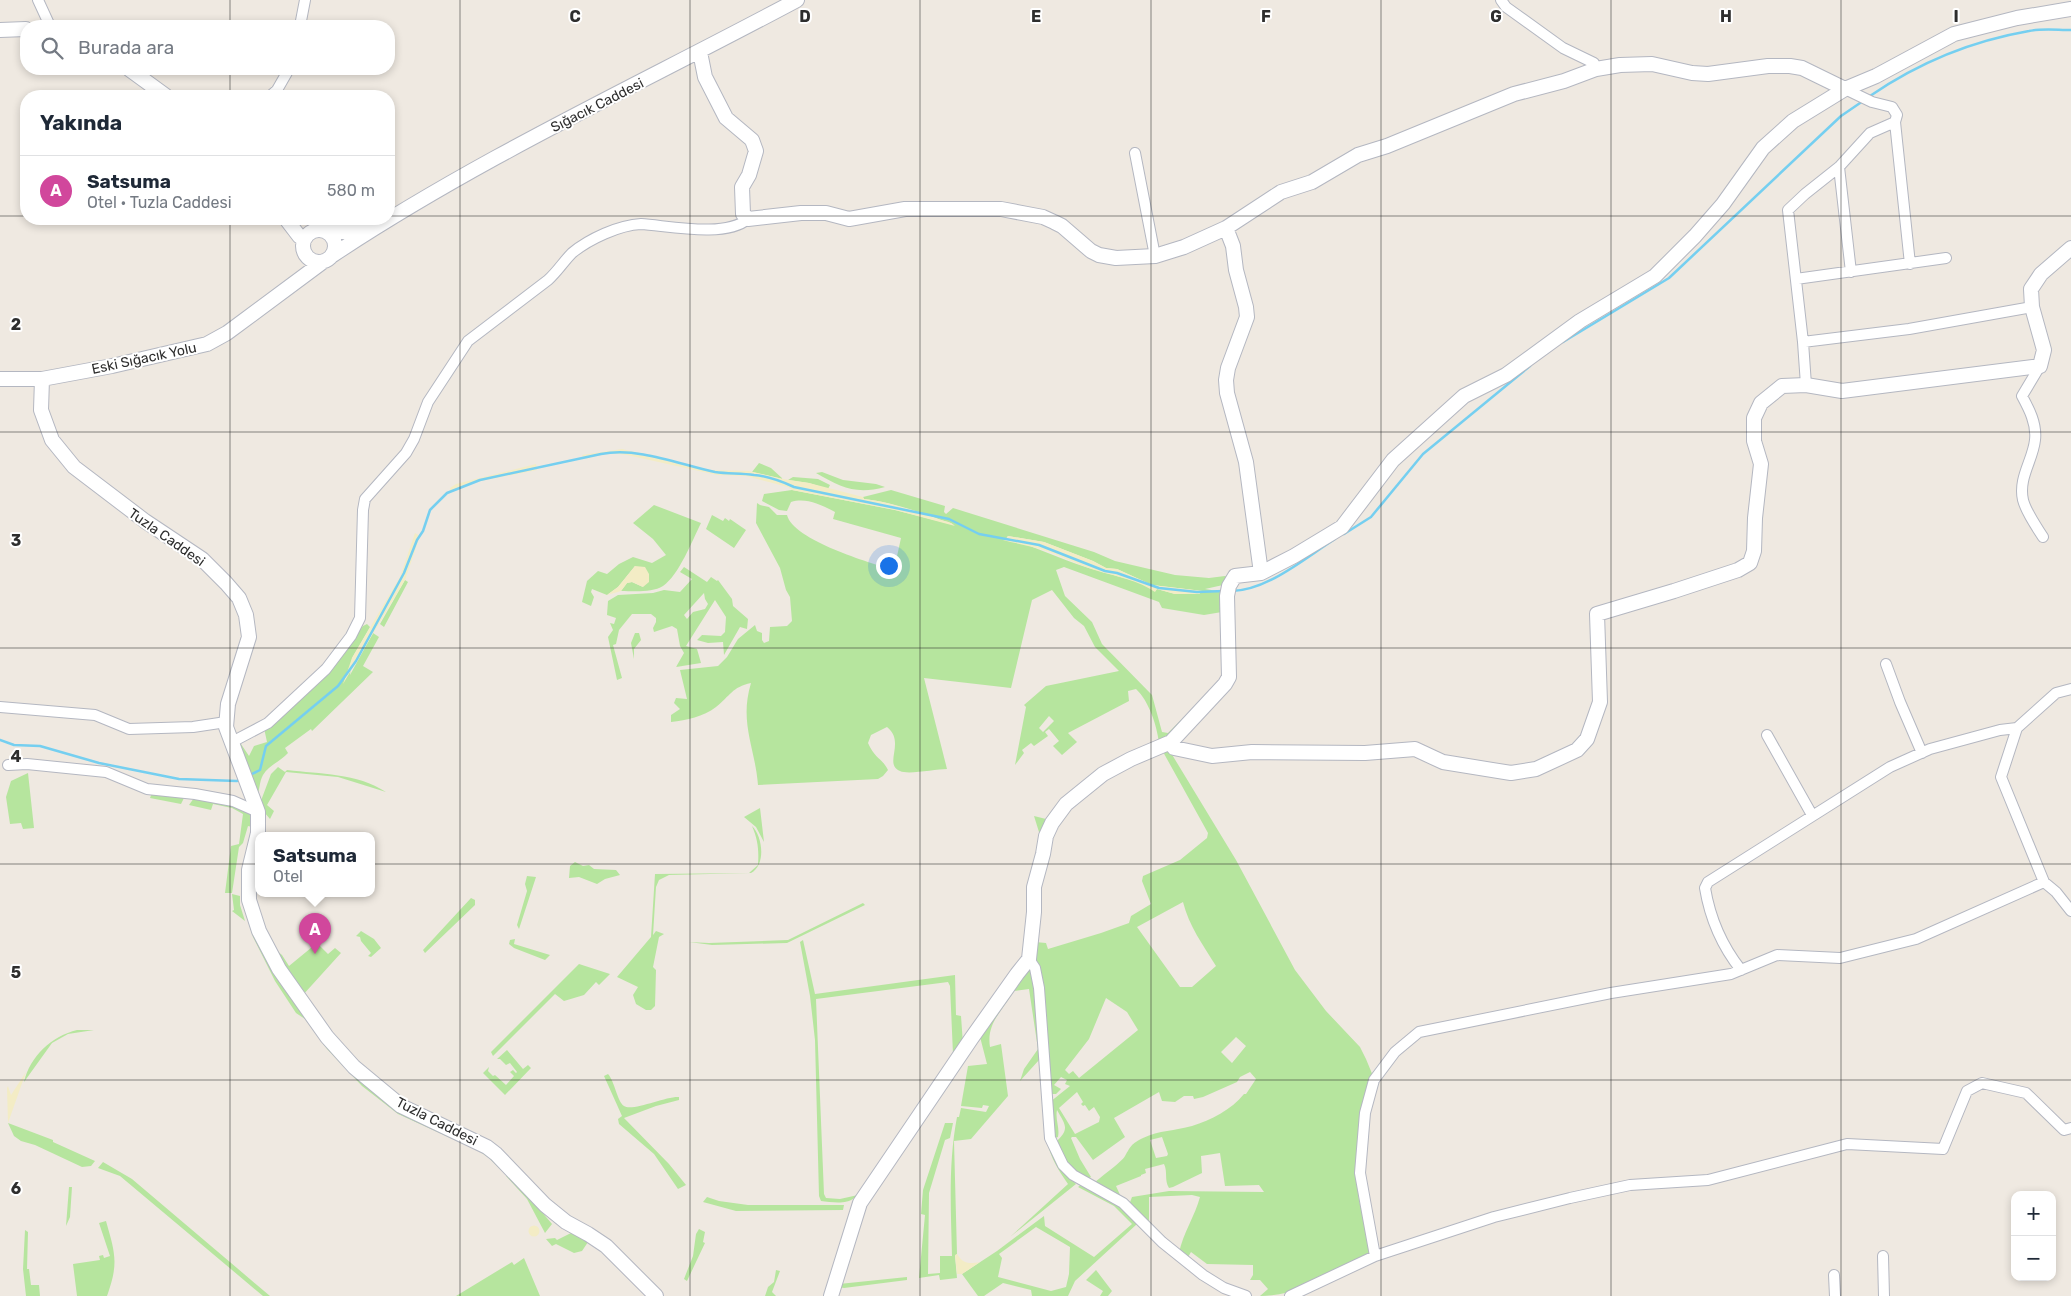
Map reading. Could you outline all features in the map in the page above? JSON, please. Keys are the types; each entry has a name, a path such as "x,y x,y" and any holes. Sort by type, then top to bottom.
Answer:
{"street":[{"path":"38,0 47,20"},
{"path":"301,20 305,0"},
{"name":"Sığacık Caddesi","path":"395,214 546,131 797,0"},
{"path":"1502,0 1506,7 1563,48 1594,64 1596,69"},
{"path":"832,1296 860,1203 977,1031 1029,959 1034,912 1034,886 1046,836 1052,823 1066,804 1102,774 1171,742 1225,684 1229,677 1227,596 1235,576 1261,573 1294,556 1342,526 1393,460 1464,396 1506,375 1580,321 1655,276 1695,236 1723,204 1763,148 1793,121 1845,89 1876,76 1954,34 2017,18 2071,9"},
{"path":"0,30 20,28"},
{"path":"700,52 705,77 726,118 752,140 755,145 756,152 749,175 742,186 743,214 748,219"},
{"path":"233,748 268,723 326,669 351,636 360,618 363,510 365,499 406,453 414,439 428,402 468,341 560,270 570,255 579,248 608,233 632,225 641,224 718,230 743,224 748,219 817,212 849,219 905,209 1001,208 1043,217 1054,222 1062,226 1091,251 1099,255 1116,258 1155,256 1184,247 1226,228 1274,196 1312,182 1358,155 1387,146 1514,94 1564,81 1596,69 1620,65 1652,64 1692,73 1708,74 1768,66 1790,66 1802,68 1872,102 1892,106 1897,115 1895,122 1910,264"},
{"path":"137,75 158,90"},
{"path":"277,90 285,75"},
{"path":"1806,385 1788,210 1839,167 1870,133 1895,122"},
{"path":"1135,154 1155,256"},
{"path":"1839,167 1851,272"},
{"path":"291,225 299,236 310,259 319,262 328,258 336,245 334,239 322,230"},
{"path":"303,225 322,230 343,232 368,225"},
{"name":"Eski Sığacık Yolu","path":"0,379 42,379 112,366 207,344 227,333 298,279 378,225"},
{"path":"1226,228 1233,246 1236,270 1247,317 1228,368 1226,380 1227,393 1246,462 1261,573"},
{"path":"298,279 304,261 304,245 307,235 322,230"},
{"path":"2043,537 2023,499 2024,473 2032,455 2036,438 2033,418 2022,396 2040,366 2044,350 2032,307 2031,289 2041,274 2071,248"},
{"path":"1796,279 1946,258"},
{"path":"1803,342 1909,328 2032,307"},
{"path":"1171,742 1174,748 1212,756 1252,752 1416,750 1443,762 1511,773 1536,769 1577,750 1587,739 1600,702 1597,614 1738,570 1750,563 1754,551 1755,518 1761,464 1754,441 1754,418 1761,403 1782,386 1806,385 1842,392 2040,366"},
{"name":"Tuzla Caddesi","path":"42,379 41,410 52,440 74,467 145,521 202,559 239,598 246,615 248,637 228,704 226,727 258,812 258,832"},
{"path":"1886,664 1922,753"},
{"path":"2071,689 2056,693 2017,728 2001,777 2044,882 2056,892 2071,911"},
{"path":"0,707 95,715 130,728 193,727 226,722"},
{"path":"1741,970 1727,952 1711,914 1705,888 1708,882 1890,767 1922,753 2000,730 2017,728"},
{"path":"1767,735 1812,815"},
{"path":"8,765 27,764 106,772 147,789 195,794 234,802 258,812"},
{"name":"Tuzla Caddesi","path":"255,845 249,870 248,887 253,914 259,931 279,969 327,1036 354,1067 401,1106 481,1144 496,1154 545,1205 566,1222 606,1246 656,1296"},
{"path":"1375,1256 1360,1173 1365,1113 1374,1080 1395,1052 1419,1032 1611,993 1731,974 1777,955 1840,958 1916,939 2044,882"},
{"path":"1029,959 1035,968 1039,988 1050,1138 1063,1165 1073,1175 1123,1203 1162,1242 1203,1274 1224,1288 1246,1296"},
{"path":"1290,1296 1375,1256 1494,1217 1570,1198 1630,1185 1708,1180 1847,1144 1943,1149 1967,1091 1982,1084 2026,1093 2064,1130 2071,1128"},
{"path":"1883,1256 1884,1296"},
{"path":"1834,1275 1835,1296"}],"green space":[{"path":"759,463 771,468 783,479 752,472"},
{"path":"822,472 843,480 885,487 857,490 841,486 816,473"},
{"path":"793,477 818,479 830,485 828,489 809,483 788,480"},
{"path":"792,490 895,510 954,525 909,509 864,499 863,497 891,490 945,506 944,512 946,514 953,508 1094,552 1115,561 1175,575 1209,578 1228,577 1224,590 1223,585 1205,589 1224,592 1227,671 1225,677 1213,693 1194,711 1191,710 1214,687 1224,672 1226,646 1222,612 1204,615 1162,608 1159,602 1064,567 1056,570 1065,596 1092,622 1102,644 1152,695 1162,732 1168,733 1186,715 1183,725 1172,739 1114,765 1084,785 1062,808 1045,835 1039,832 1034,816 1050,820 1061,804 1090,776 1159,743 1152,714 1145,700 1136,689 1128,691 1129,701 1068,733 1077,742 1062,755 1053,746 1059,741 1049,729 1045,732 1048,736 1034,746 1031,743 1022,750 1024,753 1015,765 1026,707 1024,705 1046,686 1119,671 1095,647 1084,626 1074,618 1052,590 1032,600 1011,688 924,678 947,769 904,772 895,768 893,758 895,739 887,727 871,735 868,743 888,770 878,779 758,785 747,723 748,697 751,683 735,689 716,707 700,716 671,722 671,715 680,709 674,703 676,698 687,699 680,670 718,666 727,657 738,639 755,625 757,631 762,633 764,643 769,641 770,627 787,626 792,621 790,597 780,568 756,523 757,503 769,507 777,515 787,515 792,524 817,542 851,556 894,570 901,538 833,519 835,512 808,501 791,502 787,511 779,510 762,501 764,494","holes":["1008,536 1044,542 1106,568 1117,569 1152,585 1202,591 1199,594 1175,594 1157,589 1155,591 1134,581 1077,564 1019,542 1005,540","1049,716 1054,721 1043,732 1039,728"]},
{"path":"654,505 701,523 685,557 669,581 653,590 621,591 627,583 632,582 643,587 635,566 618,587 607,595 592,589 591,592 594,597 591,606 582,602 587,581 598,571 607,574 619,564 633,557 652,563 666,555 653,539 633,523"},
{"path":"712,515 723,521 725,518 729,521 730,519 746,530 734,548 706,529"},
{"path":"684,567 707,582 711,577 718,580 732,599 733,606 748,619 747,629 740,627 724,655 723,642 708,643 697,640 702,635 721,636 725,632 726,617 715,600 686,646 697,649 701,663 676,667 684,653 680,646 677,629 672,626 654,632 653,628 656,618 651,614 632,614 619,630 616,644 613,645 622,678 617,680 608,637 613,630 610,623 614,624 616,618 607,615 608,601 618,595 653,593 664,590 680,592 692,579 680,572","holes":["704,593 708,604 705,609 693,612 687,619 684,615"]},
{"path":"405,580 408,582 384,627 380,624"},
{"path":"367,624 370,627 352,658 350,675 373,633 379,637 363,666 373,672 312,731 311,729 285,748 288,753 268,768 263,775 256,799 237,754 241,744 249,756 254,746 267,742 264,728 301,699 324,676 363,626"},
{"path":"635,633 639,633 641,640 634,649 634,659 631,643"},
{"path":"1168,748 1236,860 1295,970 1326,1011 1360,1047 1373,1076 1355,1165 1359,1200 1371,1250 1370,1254 1317,1282 1289,1292 1260,1296 1268,1289 1260,1280 1250,1280 1253,1275 1253,1265 1207,1264 1191,1252 1187,1259 1179,1253 1183,1238 1200,1197 1192,1195 1149,1197 1151,1228 1129,1205 1132,1197 1169,1191 1264,1192 1259,1185 1225,1186 1220,1153 1201,1156 1202,1173 1169,1188 1164,1164 1145,1169 1146,1173 1141,1176 1116,1186 1121,1197 1093,1184 1120,1162 1139,1140 1155,1133 1199,1124 1227,1110 1246,1094 1256,1079 1250,1072 1240,1077 1237,1082 1194,1099 1193,1096 1184,1096 1175,1102 1162,1101 1159,1092 1114,1118 1125,1137 1093,1160 1076,1137 1072,1137 1080,1159 1091,1177 1086,1180 1073,1172 1055,1143 1065,1131 1063,1120 1057,1110 1058,1137 1053,1139 1050,1102 1070,1086 1065,1084 1067,1080 1061,1077 1054,1085 1061,1089 1056,1094 1051,1094 1034,960 1035,942 1046,943 1048,949 1129,923 1131,916 1151,904 1142,881 1143,876 1180,860 1207,838 1208,833 1162,750","holes":["1183,902 1201,943 1216,966 1192,987 1180,987 1137,927","1106,998 1127,1012 1138,1030 1079,1078 1073,1071 1069,1074 1065,1070 1089,1039","1236,1037 1246,1046 1232,1063 1221,1052","1077,1092 1083,1102 1081,1104 1085,1105 1089,1111 1094,1107 1100,1117 1099,1122 1075,1134 1059,1108","1162,1137 1168,1154 1167,1156 1156,1158 1150,1140"]},
{"path":"278,767 285,772 287,770 351,778 363,781 386,792 338,777 286,772 267,805 274,811 270,819 259,806 271,774"},
{"path":"28,773 34,828 23,829 21,823 10,824 6,797 11,781"},
{"path":"152,793 185,796 181,804 150,798"},
{"path":"194,798 231,803 252,815 256,828 248,826 243,843 239,847 232,893 225,893 231,846 239,844 243,814 232,808 213,804 211,810 189,805"},
{"path":"760,808 764,842 756,827 744,817"},
{"path":"752,826 759,837 761,858 759,864 756,869 751,873 669,875 659,880 656,887 653,935 656,931 664,934 659,937 653,967 656,970 655,1006 651,1010 646,1010 636,1004 633,995 638,987 617,977 651,937 655,874 749,873 758,865 758,845"},
{"path":"575,862 583,866 589,865 594,869 616,870 620,875 605,879 597,884 579,877 569,878 570,866"},
{"path":"527,876 536,877 519,929 517,925 527,891 525,884"},
{"path":"232,894 240,896 240,905 245,921 232,911 234,910"},
{"path":"471,898 475,900 475,905 425,953 423,950"},
{"path":"863,903 865,905 787,943 712,945 689,942 788,940"},
{"path":"251,920 360,1080 481,1147 504,1168 501,1170 479,1151 398,1114 362,1086 327,1049 305,1019 296,1013 275,981 253,937 248,921"},
{"path":"361,931 374,939 381,948 371,957 368,956 371,953 360,937 356,936"},
{"path":"515,939 514,944 550,955 545,960 514,948 509,944 510,940"},
{"path":"803,940 815,994 955,975 956,1015 961,1016 963,1044 953,1054 950,986 948,982 816,999 824,1194 826,1198 840,1199 858,1195 859,1201 854,1198 843,1202 821,1201 819,1196 815,1040 810,996 800,942"},
{"path":"317,943 328,954 335,948 341,953 302,996 277,951 289,966"},
{"path":"579,964 610,974 599,985 596,982 584,995 564,1001 555,994 493,1056 491,1052"},
{"path":"1030,968 1032,970 1043,1086 1039,1060 1020,1081 1024,1069 1038,1049 1029,989 1014,991 996,1017 989,1038 990,1047 1001,1044 1008,1096 971,1139 954,1141 957,1254 955,1256 957,1278 940,1280 939,1275 919,1278 925,1215 921,1214 923,1190 945,1123 953,1123 950,1138 945,1140 929,1193 928,1274 940,1273 940,1256 952,1256 951,1170 952,1152 957,1117 959,1117 961,1108 986,1112 989,1106 983,1105 982,1108 961,1106 968,1066 987,1064 979,1033"},
{"path":"77,1030 94,1030 68,1034 52,1043 24,1082 31,1064 43,1048 59,1037"},
{"path":"507,1050 523,1069 528,1065 531,1068 505,1095 483,1073 489,1067 488,1071 506,1085 514,1076 510,1072 513,1070 517,1072 510,1063 506,1065 500,1059 497,1059"},
{"path":"608,1074 624,1106 641,1106 679,1097 679,1100 624,1118 669,1164 686,1185 678,1189 654,1154 619,1124 618,1119 622,1116 604,1076"},
{"path":"8,1123 53,1140 53,1142 95,1161 91,1166 82,1167 35,1145 21,1141 14,1136"},
{"path":"1047,1142 1062,1169 1076,1184 1010,1237 1068,1184 1055,1164"},
{"path":"103,1162 132,1179 270,1296 263,1296 120,1176 98,1168"},
{"path":"509,1173 552,1224 545,1233 527,1199 506,1176"},
{"path":"1082,1184 1118,1202 1137,1224 1075,1281 1068,1296 1032,1296 1031,1290 1003,1283 984,1296 978,1296 962,1274 1044,1216 1045,1226 1094,1257 1132,1224 1114,1206 1078,1187","holes":["1036,1227 1070,1247 1069,1274 1066,1287 1051,1291 998,1277 1002,1258 999,1254"]},
{"path":"69,1187 72,1187 70,1217 66,1226"},
{"path":"707,1197 719,1201 748,1205 844,1205 843,1210 736,1211 703,1202"},
{"path":"106,1221 114,1258 113,1275 107,1296 77,1296 73,1264 100,1260 99,1256 103,1255 104,1258 110,1256 99,1223"},
{"path":"699,1229 705,1232 703,1242 705,1243 687,1281 684,1279 693,1256 696,1234"},
{"path":"25,1230 28,1232 27,1269 29,1269 31,1285 39,1285 40,1296 26,1296 23,1269"},
{"path":"573,1232 590,1239 582,1251 574,1253 556,1244 552,1246 546,1239 555,1238 557,1240"},
{"path":"524,1258 540,1296 456,1296 512,1262 514,1265"},
{"path":"776,1270 780,1271 772,1292 776,1296 765,1296 768,1287 774,1282"},
{"path":"1096,1270 1112,1291 1108,1296 1100,1296 1103,1291 1086,1280"},
{"path":"907,1277 907,1280 844,1288 838,1287 839,1284"}],"sand":[{"path":"622,449 709,470 749,471 809,483 863,497 864,499 897,506 951,523 955,526 895,510 792,490 788,487 746,476 717,475 627,455 610,453 584,459 582,455"},
{"path":"536,464 537,470 466,484 450,492 450,488 456,484"},
{"path":"415,533 420,536 405,580 343,684 352,658 400,577"},
{"path":"1008,536 1044,542 1106,568 1117,569 1152,585 1203,591 1199,594 1175,594 1157,589 1155,592 1135,582 1091,569 1047,551 1003,540"},
{"path":"635,566 645,567 649,574 649,582 643,587 632,582 627,583 621,591 607,595 618,587"},
{"path":"26,1072 8,1123 7,1088 8,1086 11,1095"},
{"path":"534,1225 540,1231 534,1237 528,1231"},
{"path":"957,1254 967,1263 980,1262 962,1274 957,1274 955,1255"}],"waterway":[{"path":"1870,96 1907,73 1966,47 2007,35 2034,30 2071,30"},
{"path":"1563,342 1669,278 1841,116 1863,101"},
{"path":"1344,534 1371,517 1423,454 1530,366"},
{"path":"250,775 260,770 266,746 338,686 356,661 404,573 417,540 423,531 430,510 447,493 480,480 601,454 615,452 630,453 658,457 715,472 764,476 794,487 949,519 979,534 1039,545 1105,571 1117,573 1159,588 1197,592 1224,591"},
{"path":"1232,591 1259,585 1286,572 1335,539"},
{"path":"0,740 14,745 40,746 99,763 179,779 237,781 240,779"}],"place":[{"name":"Satsuma","path":"315,954"}]}
